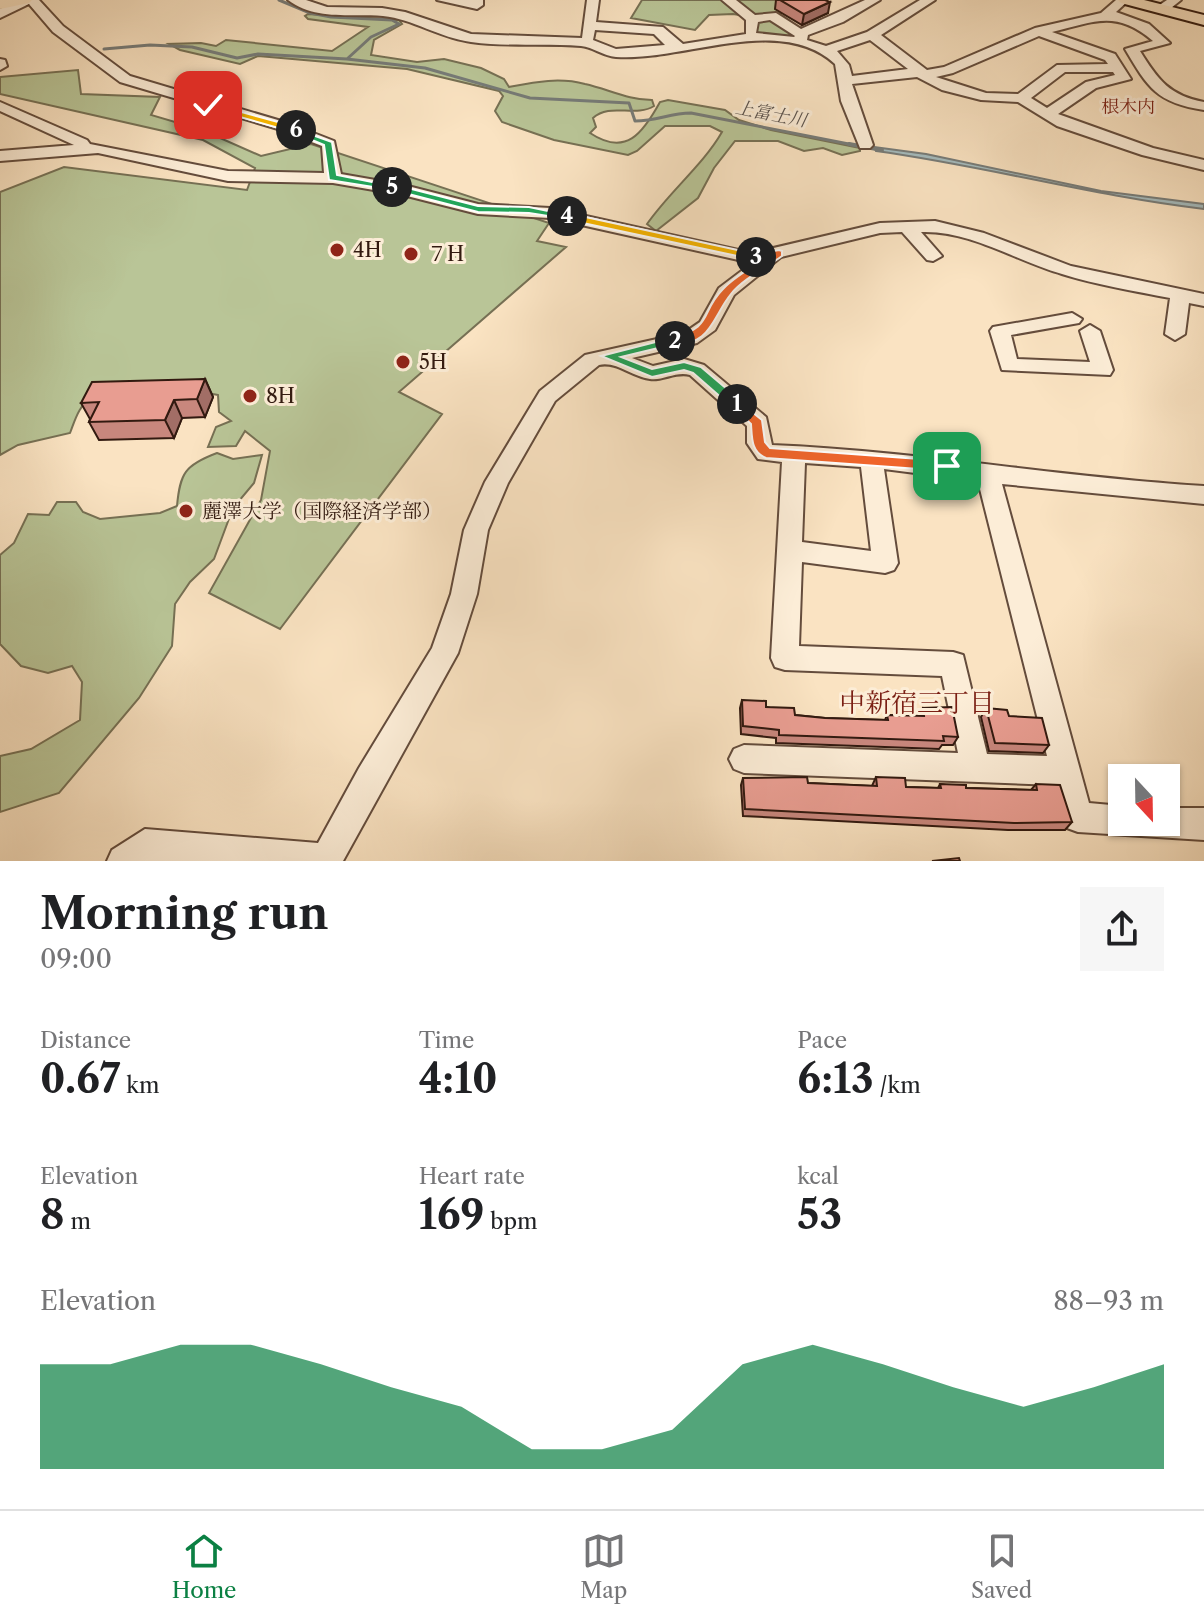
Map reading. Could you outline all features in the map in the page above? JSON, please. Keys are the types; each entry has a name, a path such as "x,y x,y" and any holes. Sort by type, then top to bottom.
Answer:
{"main road":[{"path":"0,4 24,0"},
{"path":"1124,0 1168,4 1204,20"}],"street":[{"path":"0,14 23,4 24,0"},
{"path":"32,0 65,35 125,79 283,126 329,144 333,178"},
{"path":"294,0 326,11 382,12 405,16 470,38 587,42 615,53 695,49 728,39 801,37 874,0"},
{"path":"443,0 470,5 477,5 477,0"},
{"path":"587,42 593,0"},
{"path":"728,0 752,19 772,16 839,60 844,66 847,101 865,145"},
{"path":"825,51 872,35 929,0"},
{"path":"1109,15 1110,9 1124,0"},
{"path":"845,81 948,70 1039,32 1109,15 1144,27 1163,43 1132,49 1160,94 1178,102 1204,106"},
{"path":"750,39 752,19"},
{"path":"591,26 658,30 675,48"},
{"path":"1039,32 1080,49 1110,57 1124,79 1100,80 1047,115"},
{"path":"872,35 923,74 947,87 980,96 1021,98 1062,123 1148,152 1204,165"},
{"path":"1021,98 1062,68 1118,68"},
{"path":"0,106 61,132 82,143 83,148"},
{"path":"0,156 83,148 141,156 228,176 333,178 404,190 478,209 529,210 571,217 752,258 880,228 906,226 955,231 1066,270 1204,300"},
{"path":"906,226 933,256"},
{"path":"123,861 145,845 327,861 453,634 476,530 523,435 547,396 579,368 607,356 690,338 708,326 726,292 779,253"},
{"path":"1175,334 1180,295"},
{"path":"1072,319 1000,331 1009,365 1103,370 1090,331"},
{"path":"607,356 652,373 684,366 697,370 758,423 758,443 766,453 947,466 988,474 1204,495"},
{"path":"794,454 785,658 953,664 976,769"},
{"path":"789,550 885,563 871,459"},
{"path":"988,474 1078,817 1108,820"},
{"path":"744,759 1066,771"},
{"path":"1180,823 1204,824"}],"green space":[{"path":"642,0 816,0 780,14 799,28 791,39 754,37 758,18 733,14 709,15 695,30 631,18"},
{"path":"305,16 399,20 402,24 374,40 371,55 417,62 444,59 481,68 504,79 509,87 566,81 652,100 654,106 647,109 607,111 593,118 596,127 590,133 614,143 623,142 640,132 660,102 668,100 725,110 739,120 771,130 860,148 860,151 842,155 823,148 804,151 778,141 735,141 714,168 698,198 656,231 647,224 706,156 722,132 710,126 665,126 637,151 628,155 554,140 502,122 495,111 503,96 499,91 407,69 258,56 240,64 180,50 169,44 216,46 226,40 332,51 368,27 308,19"},
{"path":"78,70 81,94 160,97 151,115 202,130 261,156 311,144 549,223 537,241 566,247 399,392 442,414 280,629 209,593 261,500 270,451 245,431 236,446 208,447 216,427 231,421 219,412 218,395 134,393 93,397 81,408 70,433 18,445 0,455 0,192 64,167 247,190 255,168 203,140 0,94 0,77"},
{"path":"217,453 233,459 262,455 254,483 233,508 214,559 190,582 175,604 172,646 139,698 59,793 0,812 0,756 31,749 80,720 82,682 72,666 48,673 21,666 0,644 0,555 14,543 28,514 49,515 57,502 76,502 83,512 100,519 160,513 177,506 180,485 186,472 191,466"}],"water":[{"path":"874,147 926,154 1101,191 1204,204 1204,209 1121,197 876,151"}],"building":[{"path":"780,0 825,0 830,2 804,14"},
{"path":"205,379 197,399 174,400 165,420 89,422 99,402 81,403 92,382"},
{"path":"742,700 766,701 766,707 794,708 795,715 825,718 888,720 887,715 924,716 923,708 952,707 958,737 943,736 944,741 779,735 779,730 743,726"},
{"path":"986,708 1007,710 1009,716 1042,718 1049,745 995,743"},
{"path":"807,777 808,783 877,786 876,777 905,778 906,787 941,788 940,784 1037,790 1036,784 1060,785 1072,822 1014,823 745,809 743,778"},
{"path":"959,858 960,861 932,861"}],"waterway":[{"name":"上富士川","path":"279,0 310,13 392,20 399,24 371,37 347,59"},
{"name":"上富士川","path":"104,49 150,45 192,47 237,58 258,54 347,59"},
{"name":"上富士川","path":"347,59 425,68 530,98 629,103 635,121 691,113 859,146"},
{"name":"上富士川","path":"849,144 882,150"}],"place":[{"name":"4H","path":"337,250"},
{"name":"７H","path":"411,254"},
{"name":"5H","path":"403,362"},
{"name":"8H","path":"250,396"},
{"name":"麗澤大学（国際経済学部）","path":"186,511"}],"district":[{"name":"根木内","path":"1128,107"},
{"name":"中新宿三丁目","path":"917,703"}],"route":[{"path":"208,105 283,126 329,144 333,178 404,190 478,209 529,210 582,219 752,258 779,253 726,292 708,326 690,338 607,356 652,373 684,366 697,370 758,423 758,443 766,453 947,466"}]}
